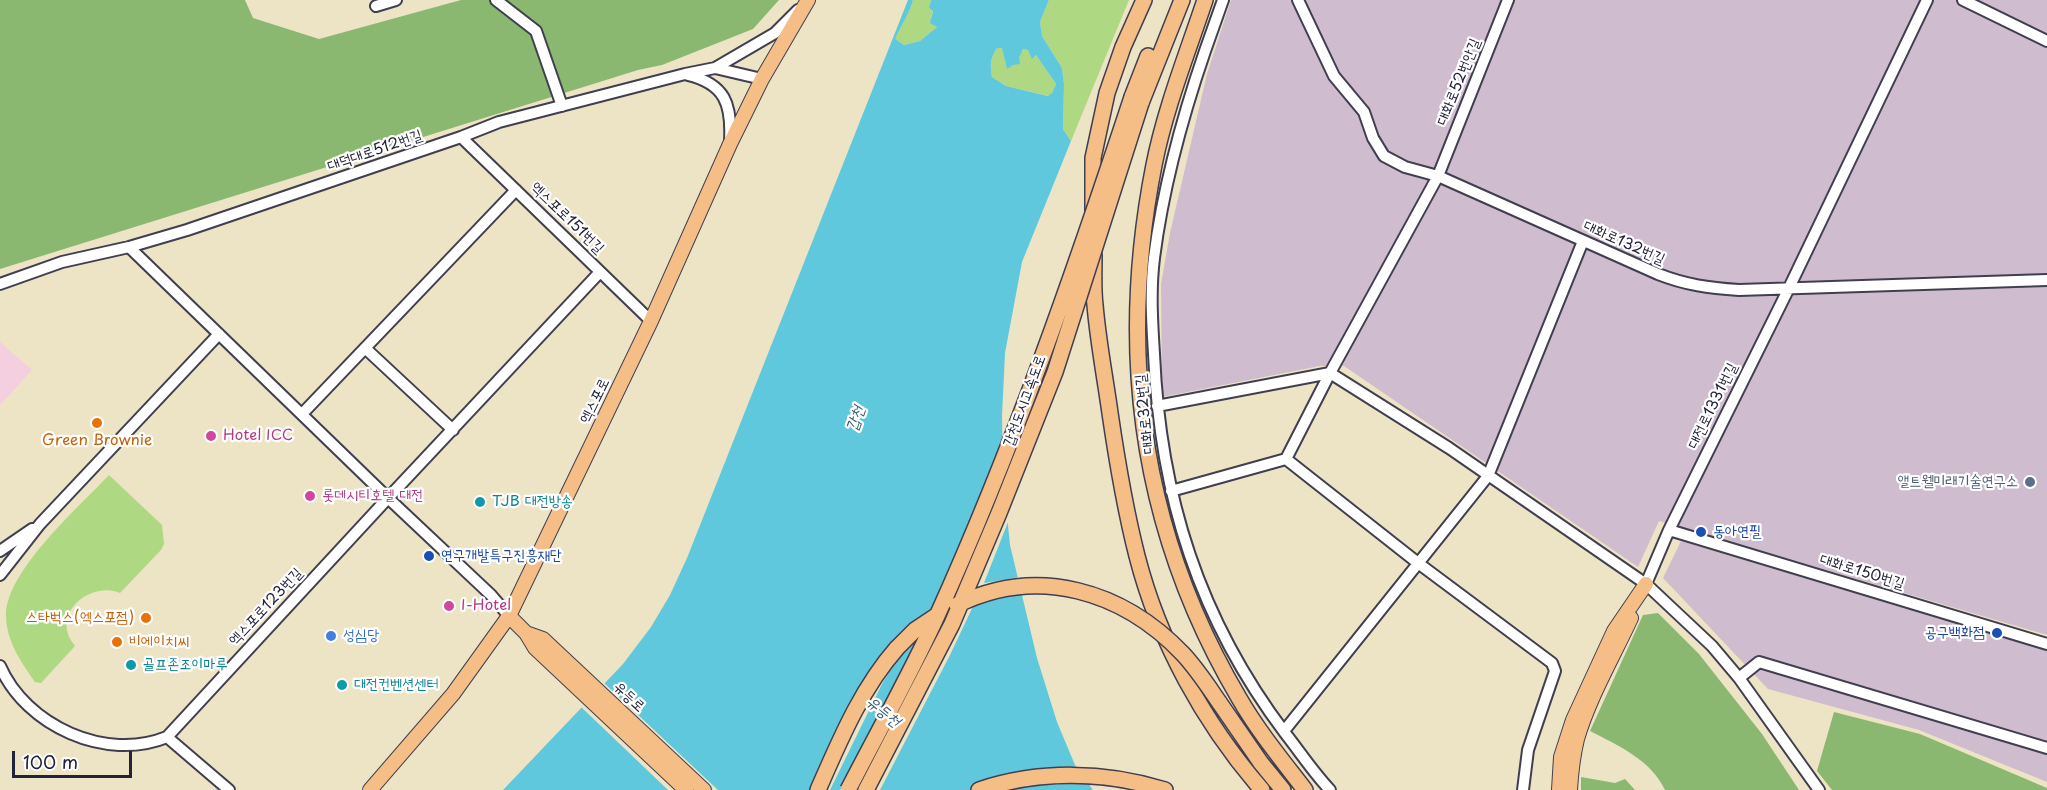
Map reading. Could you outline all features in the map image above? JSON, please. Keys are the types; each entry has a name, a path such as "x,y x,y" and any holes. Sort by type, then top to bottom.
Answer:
{"highway":[{"path":"1144,0 1123,47 1107,93 1093,158 1095,304 1118,463 1137,558 1165,636 1206,714 1236,758 1262,790"},
{"name":"갑천도시고속도로","path":"848,790 937,617 1009,447 1171,0"},
{"name":"갑천도시고속도로","path":"866,790 952,624 999,513 1055,372 1136,100 1182,0"},
{"path":"1205,0 1155,162 1145,216 1136,311 1139,394 1157,498 1168,539 1193,608 1240,699 1270,745 1305,790"},
{"path":"818,790 856,706 885,661 915,630 942,613 987,593 1034,586 1074,590 1118,604 1138,616 1170,642 1192,665 1261,763 1283,790"},
{"path":"979,790 1016,780 1071,775 1126,780 1165,790"}],"main road":[{"name":"엑스포로","path":"370,790 453,694 509,616 651,321 730,144 762,79 807,1"},
{"path":"1559,790 1561,757 1578,709 1614,632 1646,584"},
{"path":"1570,790 1573,755 1589,706 1646,584"},
{"name":"유등로","path":"509,616 526,633 535,648 686,790"},
{"name":"유등로","path":"526,633 543,639 704,790"}],"street":[{"path":"376,6 396,0"},
{"path":"496,0 536,31 562,106"},
{"name":"대화로32번길","path":"1223,0 1204,53 1178,144 1166,189 1156,250 1152,313 1157,406 1162,444 1171,491 1187,551 1212,614 1238,664 1266,708 1330,790"},
{"name":"대화로132번길","path":"1298,0 1334,76 1364,112 1373,138 1384,156 1405,167 1438,176 1658,274 1686,284 1710,289 1788,290 2047,280"},
{"name":"대화로52번안길","path":"1286,459 1330,373 1438,176 1508,0"},
{"name":"대전로1331번길","path":"1646,584 1669,530 1788,290 1927,0"},
{"path":"1963,0 2047,41"},
{"path":"715,68 775,33 807,1"},
{"name":"대덕대로512번길","path":"0,284 62,262 129,247 310,189 499,122 715,68 762,79"},
{"path":"685,74 710,82 722,92 731,121 730,144"},
{"name":"엑스포로151번길","path":"461,137 651,321"},
{"path":"302,414 516,190"},
{"path":"1284,731 1488,476 1583,241"},
{"path":"129,247 388,498 491,594 509,616"},
{"name":"엑스포로123번길","path":"167,737 600,272"},
{"path":"0,575 40,524 219,334"},
{"path":"365,348 453,430"},
{"path":"1157,406 1330,373 1488,476 1646,584 1712,646 1739,678 1819,790"},
{"path":"1171,491 1286,459 1418,563 1552,663 1555,671 1527,750 1523,790"},
{"path":"0,551 40,524"},
{"name":"대화로150번길","path":"1669,530 2047,644"},
{"path":"0,564 0,575"},
{"path":"1739,678 1760,662 2047,748"},
{"path":"0,666 14,689 30,706 67,732 106,744 128,745 156,742 167,737 229,790"}],"shaded area":[{"path":"1231,0 2047,0 2047,635 1659,521 1638,567 1344,366 1320,366 1162,397 1161,284 1170,233 1207,74"},
{"path":"0,342 32,370 0,405"},
{"path":"1681,541 2047,651 2047,782 1919,730 1768,689 1663,578"}],"green space":[{"path":"0,0 245,0 253,18 319,39 461,0 779,0 753,29 662,65 638,70 0,269"},
{"path":"913,0 931,0 929,8 933,11 931,17 937,27 920,41 904,45 894,39"},
{"path":"1049,0 1129,0 1071,141 1063,129 1062,68 1042,36 1040,22"},
{"path":"1002,47 1007,68 1019,58 1023,49 1028,50 1032,58 1036,55 1056,84 1052,93 1049,96 1006,86 992,77 992,59 997,48"},
{"path":"109,475 162,525 164,544 120,593 111,590 91,593 74,605 67,623 69,636 75,646 41,683 35,682 11,642 6,615 9,598 18,579 46,540"},
{"path":"1658,613 1699,654 1762,734 1799,790 1665,790 1659,779 1643,762 1623,748 1590,731 1643,615"},
{"path":"1834,712 1920,734 2047,788 2047,790 1832,790 1817,771"},
{"path":"1581,777 1615,783 1625,779 1635,790 1581,790"}],"water":[{"path":"908,0 913,0 895,39 904,45 920,41 937,27 930,23 933,11 929,8 931,0 1049,0 1040,22 1042,36 1062,68 1063,129 1071,141 1022,262 1005,353 1002,416 1003,477 1010,545 1037,658 1057,722 1075,765 1093,790 503,790 623,664 651,627 670,595 687,558","holes":["997,48 1002,48 1007,69 1020,64 1019,58 1023,49 1028,50 1032,59 1036,55 1056,84 1052,93 1048,96 1006,86 992,77 993,55"]}],"pier":[{"path":"1005,431 1010,517 984,583 1020,577 1023,591 976,600 880,790 841,790 921,634 897,660 882,684 830,790 816,790 869,683 930,614 960,547"},
{"path":"602,681 718,790 668,790 579,705"}],"place":[{"name":"Green Brownie","path":"97,423"},
{"name":"Hotel ICC","path":"211,436"},
{"name":"앨트웰미래기술연구소","path":"2030,482"},
{"name":"롯데시티호텔 대전","path":"310,496"},
{"name":"TJB 대전방송","path":"480,502"},
{"name":"동아연필","path":"1701,532"},
{"name":"연구개발특구진흥재단","path":"429,556"},
{"name":"I-Hotel","path":"449,606"},
{"name":"스타벅스(엑스포점)","path":"146,618"},
{"name":"공구백화점","path":"1997,633"},
{"name":"성심당","path":"331,636"},
{"name":"비에이치씨","path":"117,642"},
{"name":"골프존조이마루","path":"131,665"},
{"name":"대전컨벤션센터","path":"342,685"}],"water label":[{"name":"갑천","path":"856,419"},
{"name":"유등천","path":"883,712"}]}
